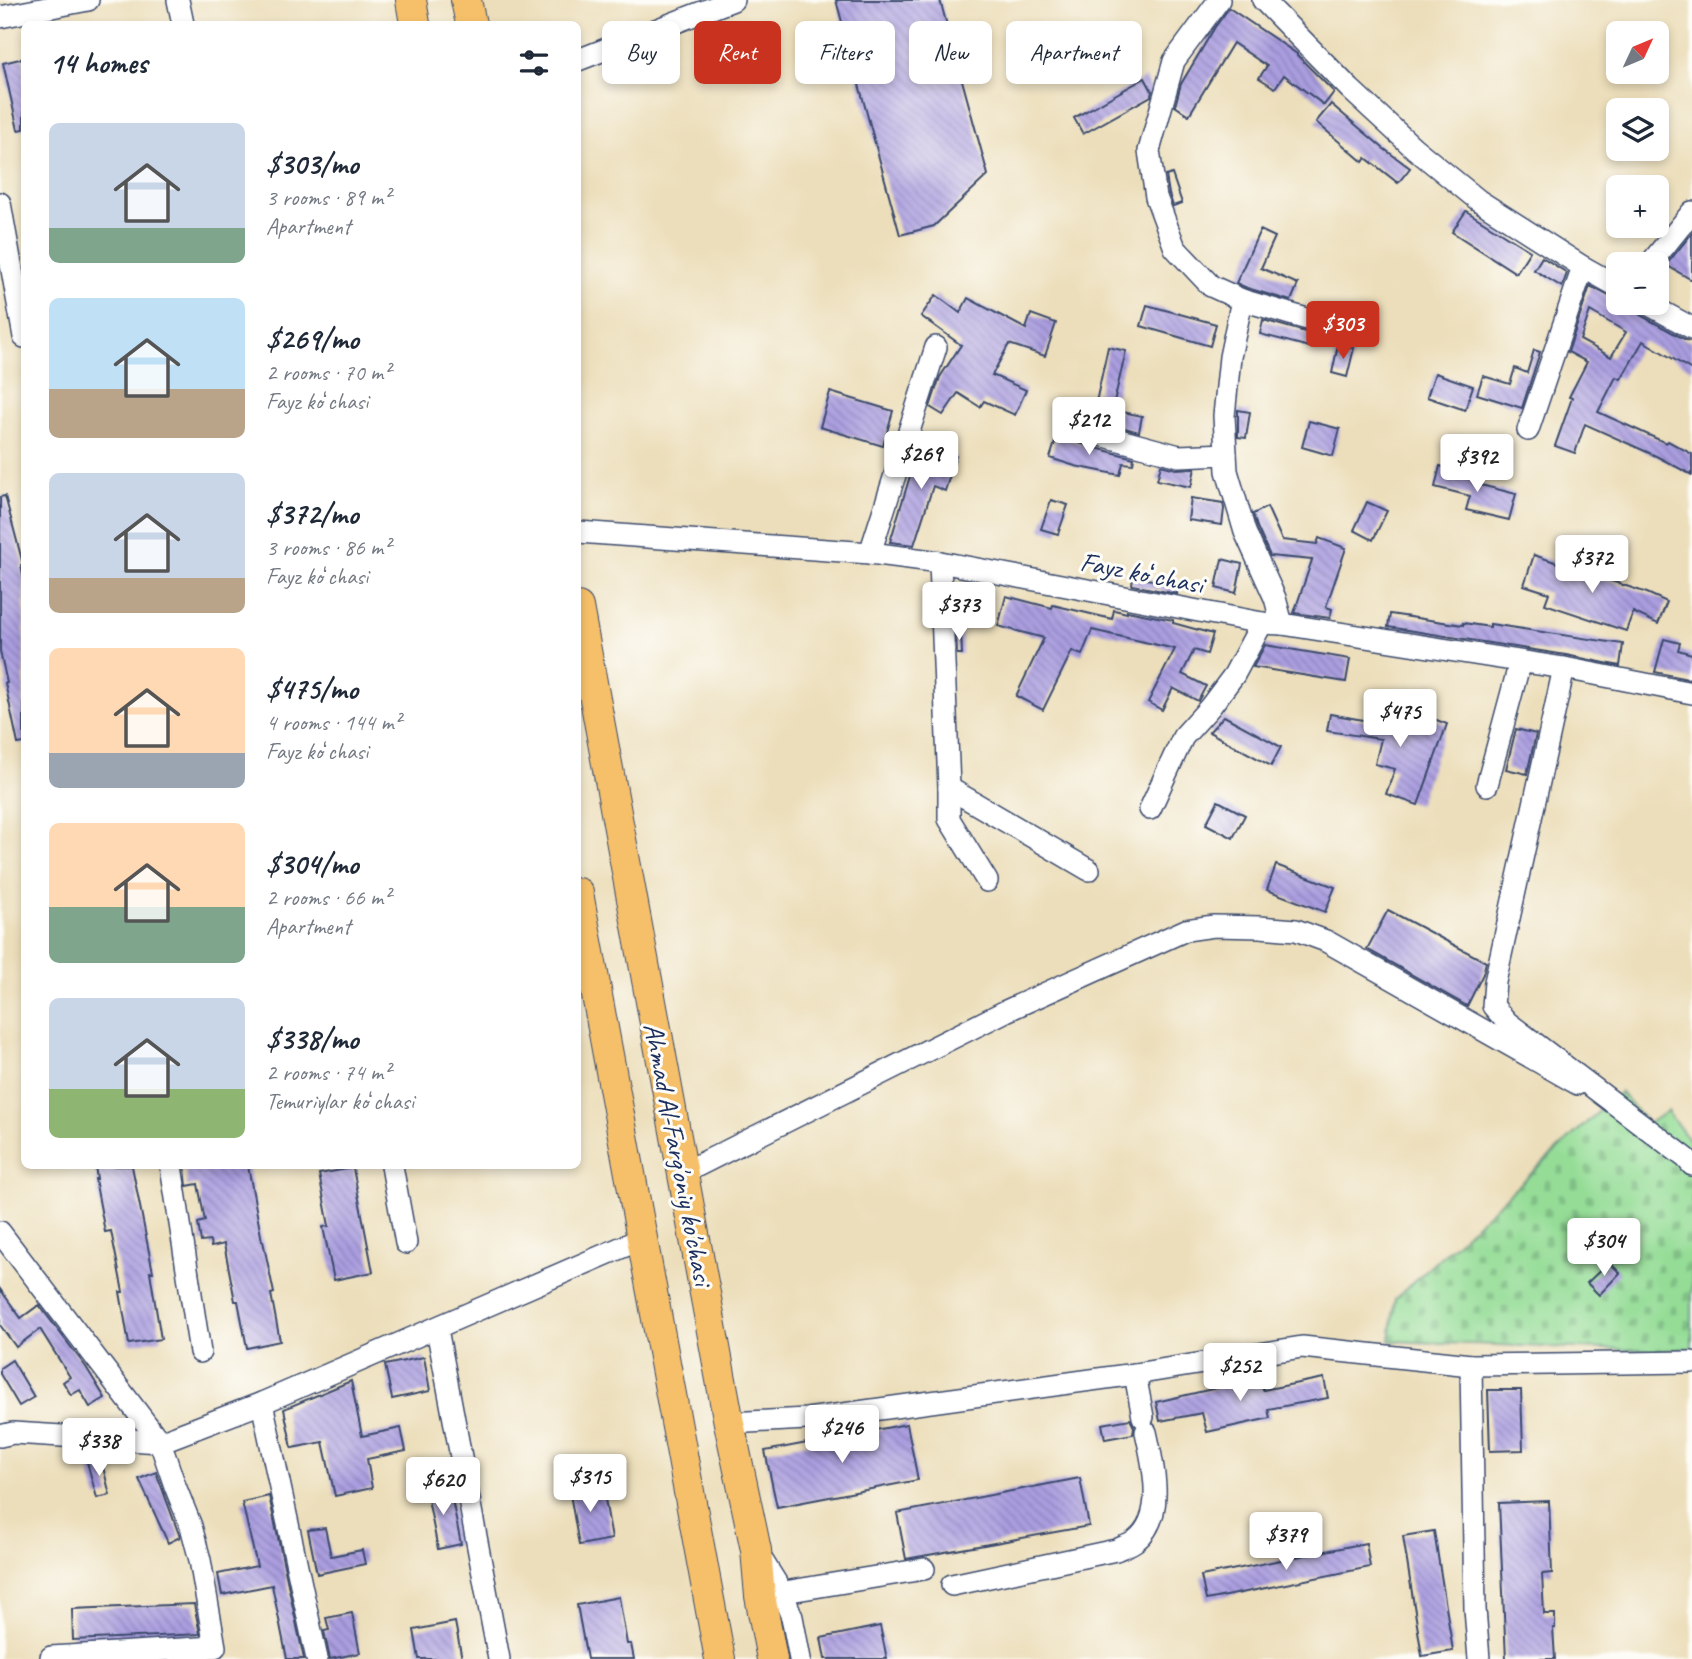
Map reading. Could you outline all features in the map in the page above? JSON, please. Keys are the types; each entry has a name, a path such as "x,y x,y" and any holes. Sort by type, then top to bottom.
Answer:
{"highway":[{"path":"411,0 414,21"},
{"path":"466,0 470,21"},
{"name":"Ahmad Al-Farg'oniy ko'chasi","path":"581,623 729,1423 756,1550 771,1594 772,1659"},
{"name":"Ahmad Al-Farg'oniy ko'chasi","path":"581,909 720,1659"}],"street":[{"path":"0,17 88,0"},
{"path":"178,0 182,21"},
{"path":"581,59 733,0"},
{"path":"1219,0 1174,61 1149,151 1156,197 1175,248 1211,286 1242,300 1324,324"},
{"path":"1263,0 1350,89 1478,200 1606,280"},
{"path":"0,203 21,320"},
{"path":"1660,252 1692,212"},
{"path":"1528,430 1583,267"},
{"path":"1150,809 1183,737 1210,707 1272,624 1275,598 1245,532 1227,471 1224,416 1230,357 1242,300"},
{"path":"1668,315 1692,328"},
{"path":"870,553 936,347"},
{"path":"1086,431 1179,456 1226,454"},
{"name":"Fayz koʻchasi","path":"581,532 870,553 940,562 1272,624 1564,668 1692,693"},
{"path":"940,562 949,819 987,881"},
{"path":"1487,785 1520,662"},
{"path":"1564,668 1495,982 1493,1006 1507,1022 1692,1165"},
{"path":"949,788 1089,870"},
{"path":"683,1173 1006,1011 1186,930 1214,926 1296,930 1326,941 1578,1084"},
{"path":"171,1169 200,1352"},
{"path":"393,1169 406,1243"},
{"path":"0,1232 160,1442 191,1526 217,1653 51,1657"},
{"path":"0,1436 13,1433 160,1442 262,1403 641,1239"},
{"path":"437,1329 499,1659"},
{"path":"729,1423 807,1419 1135,1374 1302,1346 1471,1365 1692,1362"},
{"path":"1471,1365 1475,1609 1479,1659"},
{"path":"952,1585 1116,1550 1136,1540 1147,1526 1154,1507 1155,1478 1135,1374"},
{"path":"262,1403 317,1659"},
{"path":"771,1594 924,1569"},
{"path":"771,1594 792,1617 800,1659"}],"green space":[{"path":"1620,1092 1648,1124 1667,1111 1692,1144 1692,1348 1656,1351 1390,1341 1395,1299"}],"building":[{"path":"836,0 940,0 946,21 909,21 909,84 963,84 988,175 934,226 900,235 859,84 895,84 895,21 842,21"},
{"path":"1229,8 1297,54 1334,92 1324,105 1284,75 1275,88 1259,78 1267,66 1233,43 1189,115 1175,106 1181,84"},
{"path":"21,59 21,130 18,130 3,63"},
{"path":"1145,78 1152,91 1151,96 1083,134 1074,118 1134,84 1142,84"},
{"path":"1331,104 1410,168 1398,183 1366,158 1363,162 1316,122"},
{"path":"1172,174 1182,203 1173,206 1166,176"},
{"path":"1466,211 1530,251 1516,273 1452,232"},
{"path":"1260,230 1275,237 1261,268 1298,284 1291,301 1236,283"},
{"path":"1692,233 1692,280 1669,267 1669,261"},
{"path":"1542,257 1567,273 1562,287 1534,270"},
{"path":"1590,286 1606,294 1606,315 1640,315 1692,341 1692,370 1643,341 1621,379 1616,377 1598,412 1692,454 1692,475 1585,424 1575,453 1555,446 1572,398 1569,397 1587,362 1568,352","holes":["1590,311 1626,332 1611,357 1580,340"]},
{"path":"936,295 960,313 968,298 1026,329 1031,314 1056,323 1045,356 1009,344 992,375 1026,390 1015,415 984,401 980,407 958,393 943,415 930,407 940,377 961,345 921,316"},
{"path":"1147,305 1216,324 1210,346 1141,326"},
{"path":"1263,320 1316,335 1313,348 1260,334"},
{"path":"1338,345 1354,348 1347,377 1332,373"},
{"path":"1108,347 1126,351 1113,406 1096,402"},
{"path":"1534,350 1540,352 1522,408 1477,394 1483,376 1510,384 1515,368 1527,373"},
{"path":"1435,373 1473,386 1465,410 1427,397"},
{"path":"830,392 893,411 883,446 820,427"},
{"path":"1113,410 1142,416 1139,432 1110,424"},
{"path":"1238,410 1250,412 1246,438 1238,437"},
{"path":"1309,421 1340,429 1333,456 1302,447"},
{"path":"1057,436 1134,458 1133,464 1123,463 1120,475 1050,458"},
{"path":"920,443 956,456 945,491 933,486 914,545 890,542"},
{"path":"1161,465 1176,469 1195,468 1191,487 1157,480"},
{"path":"1440,466 1475,475 1473,483 1516,494 1509,520 1466,510 1470,496 1435,487"},
{"path":"5,496 21,556 21,744 18,744 0,651 0,497"},
{"path":"1191,498 1223,503 1222,525 1188,520"},
{"path":"1051,500 1068,505 1058,534 1041,529"},
{"path":"1367,502 1387,511 1373,540 1354,530"},
{"path":"1267,507 1282,540 1317,544 1319,538 1346,548 1326,607 1332,609 1330,618 1294,613 1312,560 1270,556 1253,514"},
{"path":"1534,555 1667,602 1658,624 1633,612 1626,631 1545,604 1549,593 1524,585"},
{"path":"1222,559 1242,564 1236,593 1216,588"},
{"path":"1133,577 1179,584 1177,594 1132,585"},
{"path":"1006,596 1112,619 1114,610 1127,611 1173,620 1173,623 1213,634 1207,654 1194,650 1182,674 1206,686 1198,701 1173,688 1162,710 1148,702 1175,649 1092,630 1082,655 1072,651 1043,710 1016,696 1044,638 998,626"},
{"path":"1390,614 1463,625 1490,627 1490,624 1623,644 1620,666 1388,627"},
{"path":"956,631 961,631 962,654 957,654"},
{"path":"1664,639 1680,643 1678,650 1692,654 1692,680 1655,672"},
{"path":"1265,645 1350,659 1346,682 1253,667"},
{"path":"1416,712 1447,724 1418,805 1386,794 1395,769 1375,764 1381,739 1327,731 1330,714 1385,724 1387,715 1412,721"},
{"path":"1224,716 1281,747 1271,766 1209,732"},
{"path":"1516,729 1536,734 1527,774 1506,769"},
{"path":"1218,801 1245,815 1233,838 1206,824"},
{"path":"1276,865 1335,887 1325,912 1267,890"},
{"path":"1388,910 1486,962 1467,1006 1367,949"},
{"path":"95,1169 133,1169 153,1272 150,1272 161,1339 129,1344 120,1292 123,1292 111,1231 105,1232"},
{"path":"185,1169 249,1169 274,1293 271,1294 280,1341 247,1348 224,1244 211,1247 210,1241 201,1242 198,1223 205,1221 198,1184 187,1186"},
{"path":"353,1169 373,1272 334,1280 323,1227 329,1226 319,1174"},
{"path":"1609,1262 1620,1273 1599,1295 1587,1283"},
{"path":"0,1289 21,1318 39,1305 86,1367 105,1398 90,1407 80,1390 71,1395 63,1382 70,1377 40,1329 16,1347 0,1325"},
{"path":"424,1357 430,1391 392,1399 385,1365"},
{"path":"12,1360 34,1397 19,1406 0,1374 0,1368"},
{"path":"1260,1378 1263,1390 1324,1378 1328,1398 1268,1409 1270,1418 1207,1432 1202,1413 1160,1421 1156,1402"},
{"path":"351,1381 362,1436 401,1428 406,1451 367,1459 372,1488 335,1496 323,1442 292,1448 284,1409"},
{"path":"1488,1390 1521,1390 1523,1450 1490,1451"},
{"path":"1130,1419 1134,1427 1133,1434 1105,1439 1102,1424"},
{"path":"907,1424 918,1480 777,1507 765,1451"},
{"path":"101,1459 110,1495 97,1498 87,1462"},
{"path":"156,1472 180,1537 168,1543 139,1479"},
{"path":"1080,1478 1089,1526 906,1559 897,1513"},
{"path":"602,1482 612,1539 579,1545 569,1488"},
{"path":"449,1485 461,1544 438,1549 426,1489"},
{"path":"269,1496 304,1659 287,1659 272,1585 222,1595 218,1574 257,1566 242,1502"},
{"path":"1549,1501 1552,1573 1542,1574 1544,1614 1555,1614 1555,1659 1506,1659 1499,1503"},
{"path":"325,1528 331,1556 362,1550 365,1564 317,1574 308,1530"},
{"path":"1434,1531 1453,1651 1422,1656 1403,1536"},
{"path":"1366,1543 1370,1567 1206,1600 1201,1576"},
{"path":"619,1597 627,1644 631,1644 634,1659 587,1659 577,1605"},
{"path":"194,1604 200,1634 73,1640 72,1609"},
{"path":"352,1613 360,1653 330,1659 324,1631 329,1630 326,1618"},
{"path":"455,1622 462,1659 419,1659 414,1630"},
{"path":"880,1626 887,1659 825,1659 821,1638"}]}
